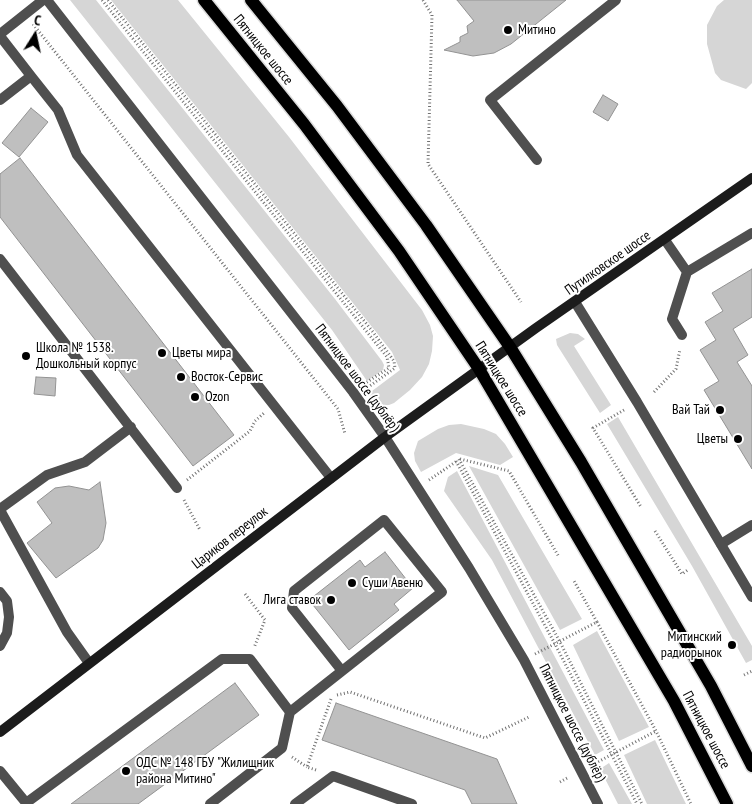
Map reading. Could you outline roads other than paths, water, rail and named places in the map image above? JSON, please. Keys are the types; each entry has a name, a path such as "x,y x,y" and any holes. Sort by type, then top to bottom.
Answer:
{"main road":[{"name":"Пятницкое шоссе","path":"204,0 304,124 399,251 479,369 674,701 728,804"},
{"name":"Пятницкое шоссе","path":"251,0 337,106 426,225 510,347 581,462 707,680 752,766"}],"street":[{"path":"43,0 0,35 58,110 77,155 331,478"},
{"name":"Пятницкое шоссе (дублёр)","path":"47,0 353,392 385,437 470,568 524,660 598,804"},
{"path":"537,160 490,100 616,0"},
{"path":"0,100 31,76"},
{"name":"Путилковское шоссе","path":"479,369 752,178"},
{"path":"682,335 672,319 687,272 752,233"},
{"path":"665,240 687,272"},
{"path":"0,259 177,488"},
{"path":"575,302 752,597"},
{"name":"Цариков переулок","path":"0,732 385,437 479,369"},
{"path":"89,664 67,632 0,509 47,475 85,462 130,427"},
{"path":"210,804 282,748 290,712 342,671 442,592 384,520 294,591 292,608 342,671"},
{"path":"721,544 752,525"},
{"path":"0,592 7,601 9,617 7,633 0,646"},
{"path":"0,771 26,804 222,659 250,659 290,712"},
{"path":"295,804 333,776 412,804"}],"place":[{"name":"Митино","path":"508,30"},
{"name":"Цветы мира","path":"162,353"},
{"name":"Школа № 1538. Дошкольный корпус","path":"26,356"},
{"name":"Восток-Сервис","path":"181,377"},
{"name":"Ozon","path":"195,397"},
{"name":"Вай Тай","path":"720,410"},
{"name":"Цветы","path":"738,439"},
{"name":"Суши Авеню","path":"352,583"},
{"name":"Лига ставок","path":"331,600"},
{"name":"Митинский радиорынок","path":"732,645"},
{"name":"ОДС № 148 ГБУ \"Жилищник района Митино\"","path":"126,771"}]}
